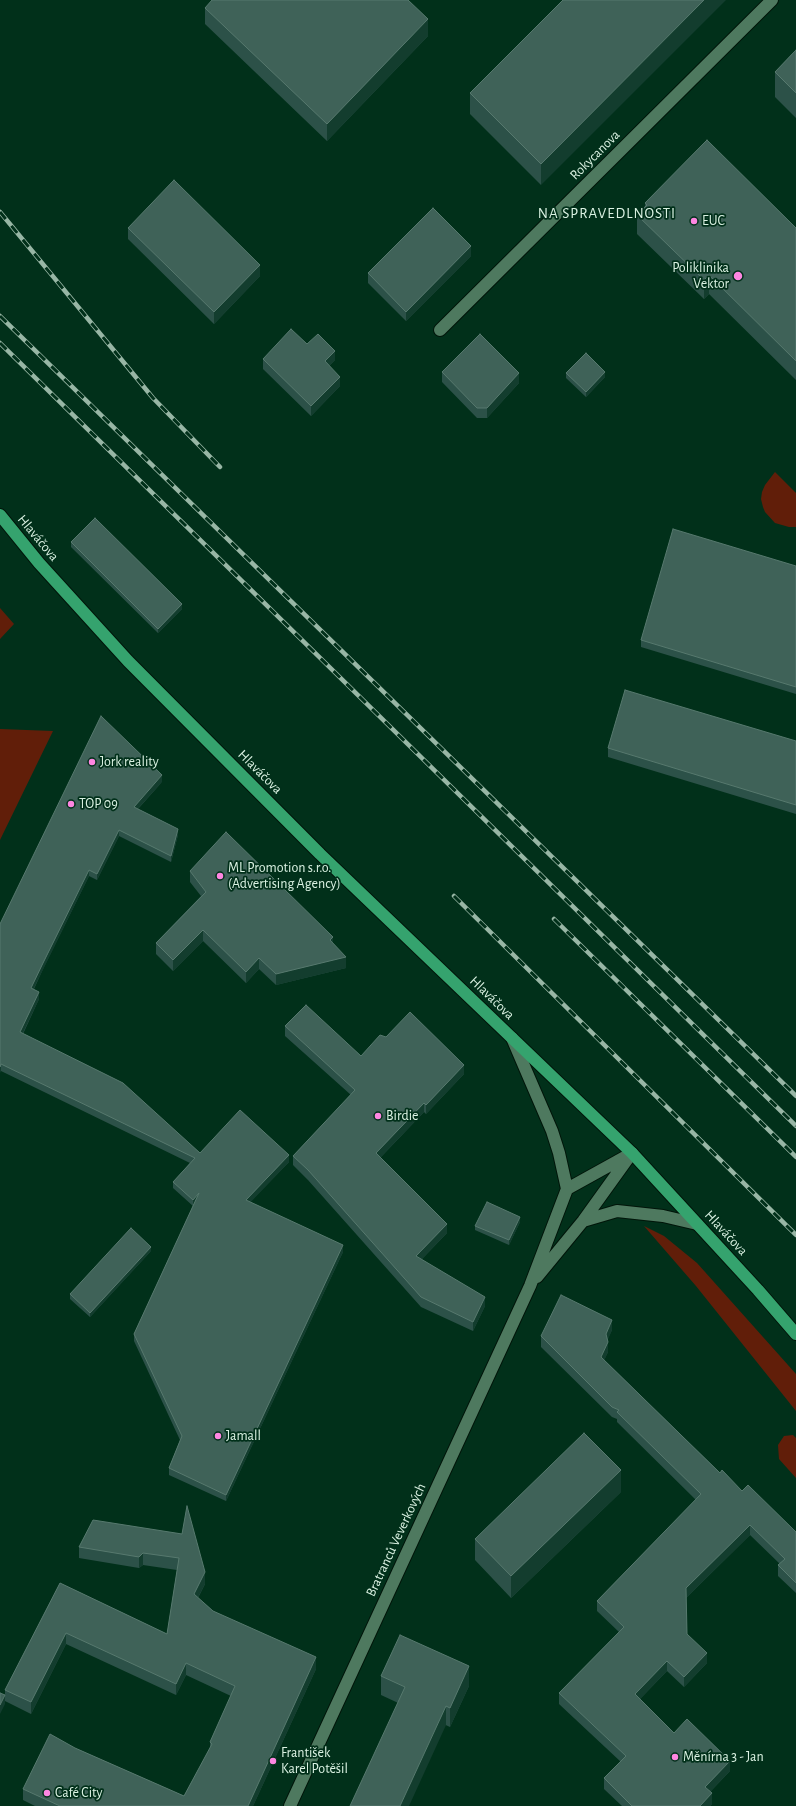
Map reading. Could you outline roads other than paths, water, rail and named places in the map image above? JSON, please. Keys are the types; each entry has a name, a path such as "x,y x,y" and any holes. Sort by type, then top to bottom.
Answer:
{"main road":[{"name":"Hlaváčova","path":"0,515 82,611 168,702 320,854 632,1153 758,1290 796,1334"}],"street":[{"name":"Rokycanova","path":"440,330 772,0"},
{"name":"Hlaváčova","path":"512,1038 552,1130 567,1189"},
{"path":"567,1189 632,1153"},
{"name":"Bratranců Veverkových","path":"530,1286 583,1221 632,1153"},
{"name":"Bratranců Veverkových","path":"290,1806 530,1286 567,1189"},
{"path":"583,1221 617,1211 663,1216 697,1224"}],"railway":[{"path":"0,212 153,398 220,467"},
{"path":"0,316 796,1096"},
{"path":"0,343 796,1126"},
{"path":"454,896 796,1235"},
{"path":"554,919 796,1157"}],"place":[{"name":"EUC","path":"694,221"},
{"name":"Poliklinika Vektor","path":"738,276"},
{"name":"Jork reality","path":"92,762"},
{"name":"TOP 09","path":"71,804"},
{"name":"ML Promotion s.r.o. (Advertising Agency)","path":"220,876"},
{"name":"Birdie","path":"378,1116"},
{"name":"Jamall","path":"218,1436"},
{"name":"Měnírna 3 - Jan","path":"675,1757"},
{"name":"František Karel Potěšil","path":"273,1761"},
{"name":"Café City","path":"47,1793"}],"district":[{"name":"NA SPRAVEDLNOSTI","path":"607,213"}]}
